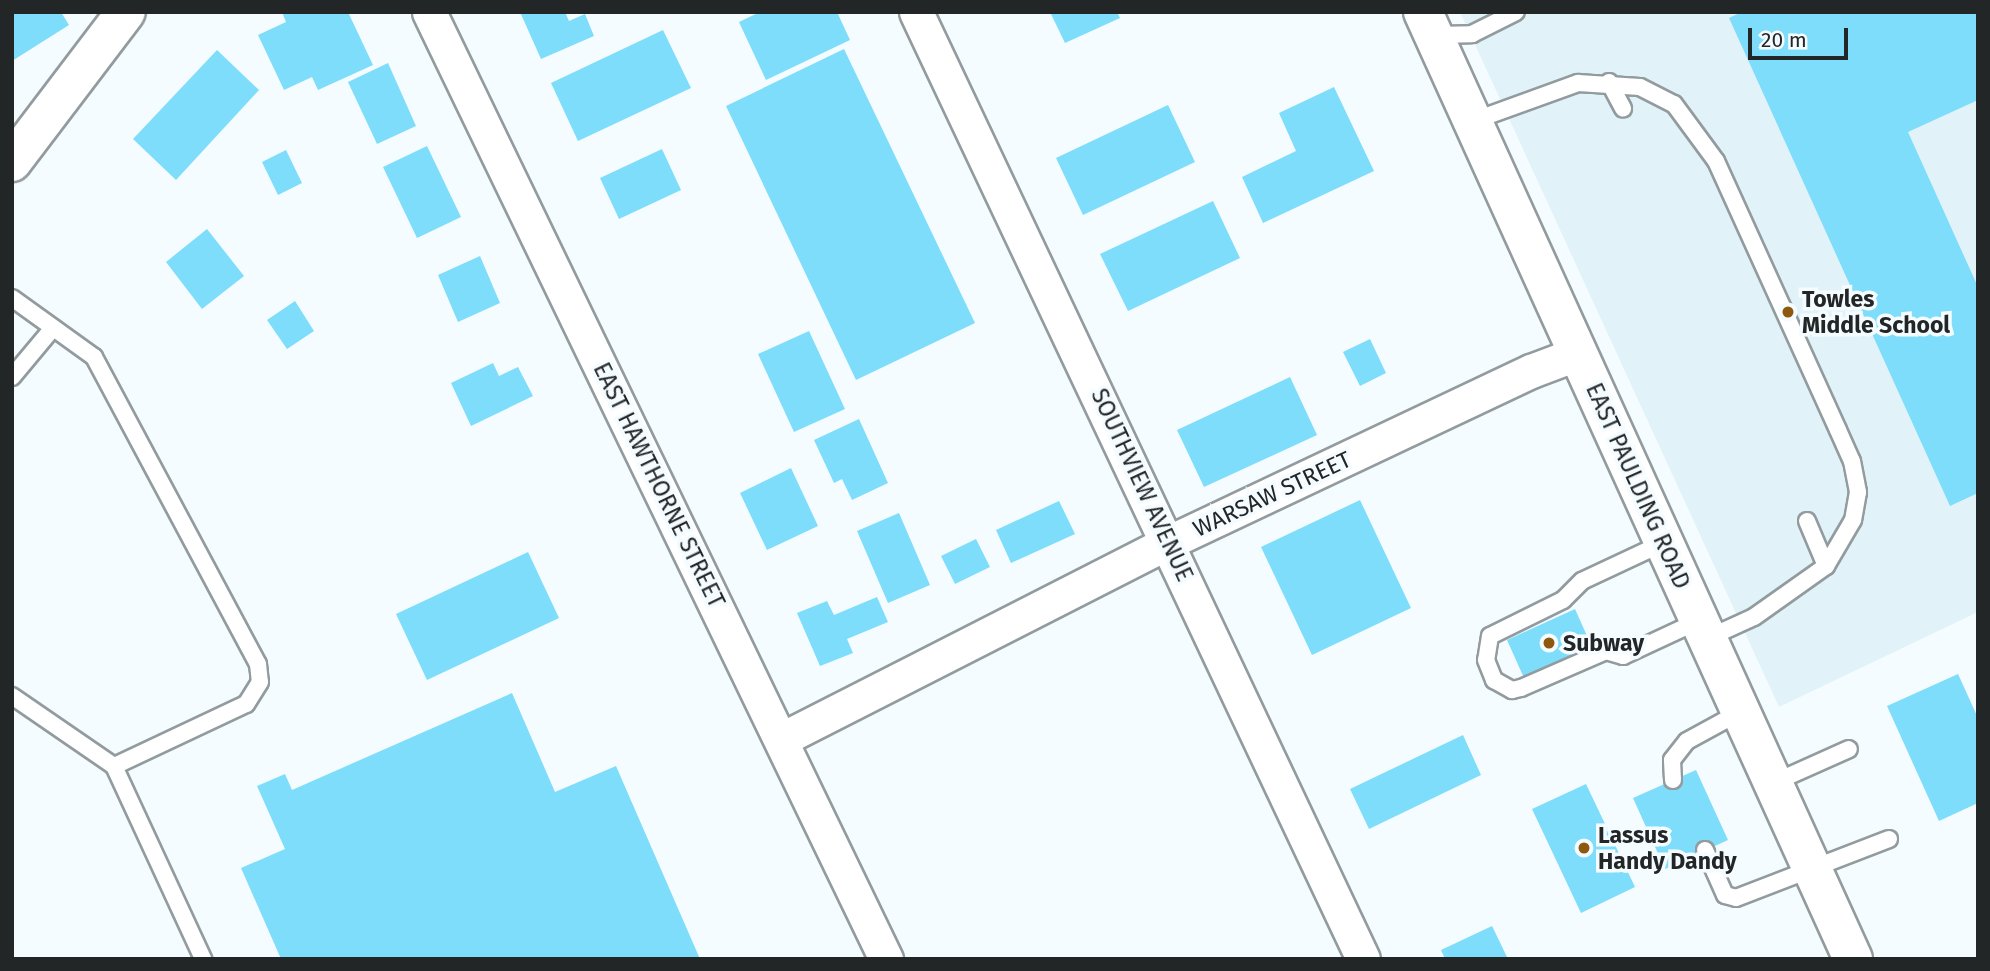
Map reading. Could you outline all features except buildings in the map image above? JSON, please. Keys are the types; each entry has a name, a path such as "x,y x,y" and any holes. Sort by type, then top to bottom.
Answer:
{"main road":[{"path":"12,162 126,12"},
{"name":"EAST PAULDING ROAD","path":"1428,24 1853,959"}],"street":[{"name":"EAST HAWTHORNE STREET","path":"429,12 886,959"},
{"name":"SOUTHVIEW AVENUE","path":"916,12 1169,542 1363,959"},
{"name":"WARSAW STREET","path":"782,739 1169,542 1531,371 1579,354"}],"lane":[{"path":"1428,24 1472,34 1516,12"},
{"path":"1609,82 1623,108"},
{"path":"1473,121 1578,83 1609,82 1640,87 1674,104 1716,161 1839,430 1858,492 1853,520 1826,566 1754,617 1702,630 1623,656 1606,651 1521,688 1512,690 1494,680 1486,660 1490,636 1563,600 1582,581 1662,543"},
{"path":"12,298 93,357 258,664 260,682 246,704 114,766"},
{"path":"12,377 53,328"},
{"path":"1807,521 1826,566"},
{"path":"12,696 114,766 203,959"},
{"path":"1673,780 1672,760 1687,741 1740,712"},
{"path":"1773,783 1849,749"},
{"path":"1704,850 1725,895 1736,898 1889,839"}],"shaded area":[{"name":"Towles Middle School","path":"1460,12 1978,12 1978,612 1779,707"}],"place":[{"name":"Towles Middle School","path":"1788,312"},
{"name":"Subway","path":"1549,643"},
{"name":"Lassus Handy Dandy","path":"1584,848"}]}
